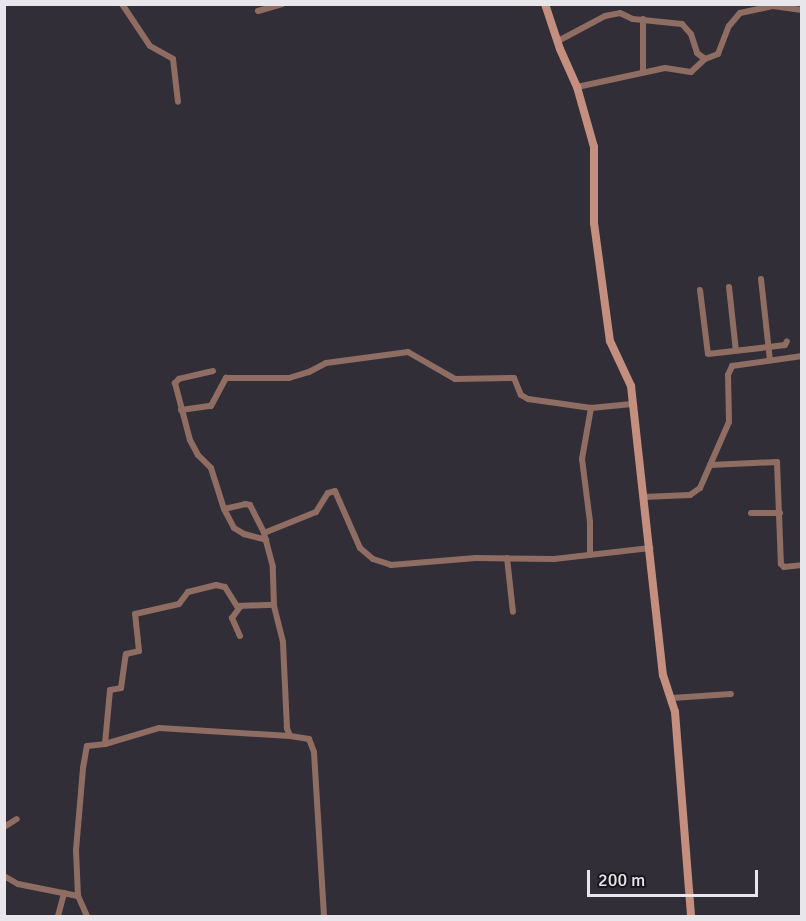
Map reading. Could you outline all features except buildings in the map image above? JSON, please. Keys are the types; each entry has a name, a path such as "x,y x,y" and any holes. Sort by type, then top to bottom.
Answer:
{"street":[{"path":"122,4 145,41 173,59 178,102"},
{"path":"258,11 282,4"},
{"path":"546,4 577,87 594,147 594,223 610,341 630,384 663,675 672,698 691,916"},
{"path":"577,87 666,68 691,72 705,59 718,54 729,26 740,13 772,6 801,10"},
{"path":"558,41 577,29 615,13 633,20 643,19 682,24 691,34 697,53 705,59"},
{"path":"643,19 643,72"},
{"path":"761,279 770,360"},
{"path":"729,287 736,351"},
{"path":"700,290 707,353 785,345 787,341"},
{"path":"181,410 211,405 226,378 289,378 309,372 326,363 408,352 455,379 514,378 524,398 591,408 632,404"},
{"path":"644,497 692,494 700,488 730,417 729,369 738,363 801,356"},
{"path":"213,371 176,381 181,410 195,450 211,468 224,509 236,530 266,540"},
{"path":"590,555 590,529 582,459 591,408"},
{"path":"710,465 777,462 781,564 784,567 801,565"},
{"path":"264,533 316,512 324,496 335,491 360,548 383,563 400,565 447,559 554,559 650,548"},
{"path":"224,509 250,505 264,533 274,576 274,605 285,659 285,709 290,736"},
{"path":"751,513 780,513"},
{"path":"507,558 513,612"},
{"path":"105,744 110,690 120,688 126,654 139,651 135,614 179,604 188,592 216,585 225,587 233,603 240,607 274,605"},
{"path":"240,607 232,618 240,636"},
{"path":"672,698 730,694"},
{"path":"87,916 78,896 77,839 80,785 87,746 94,743 105,744 159,728 309,739 314,752 324,916"},
{"path":"4,827 17,819"},
{"path":"4,876 18,884 78,896"},
{"path":"58,916 64,893"}]}
